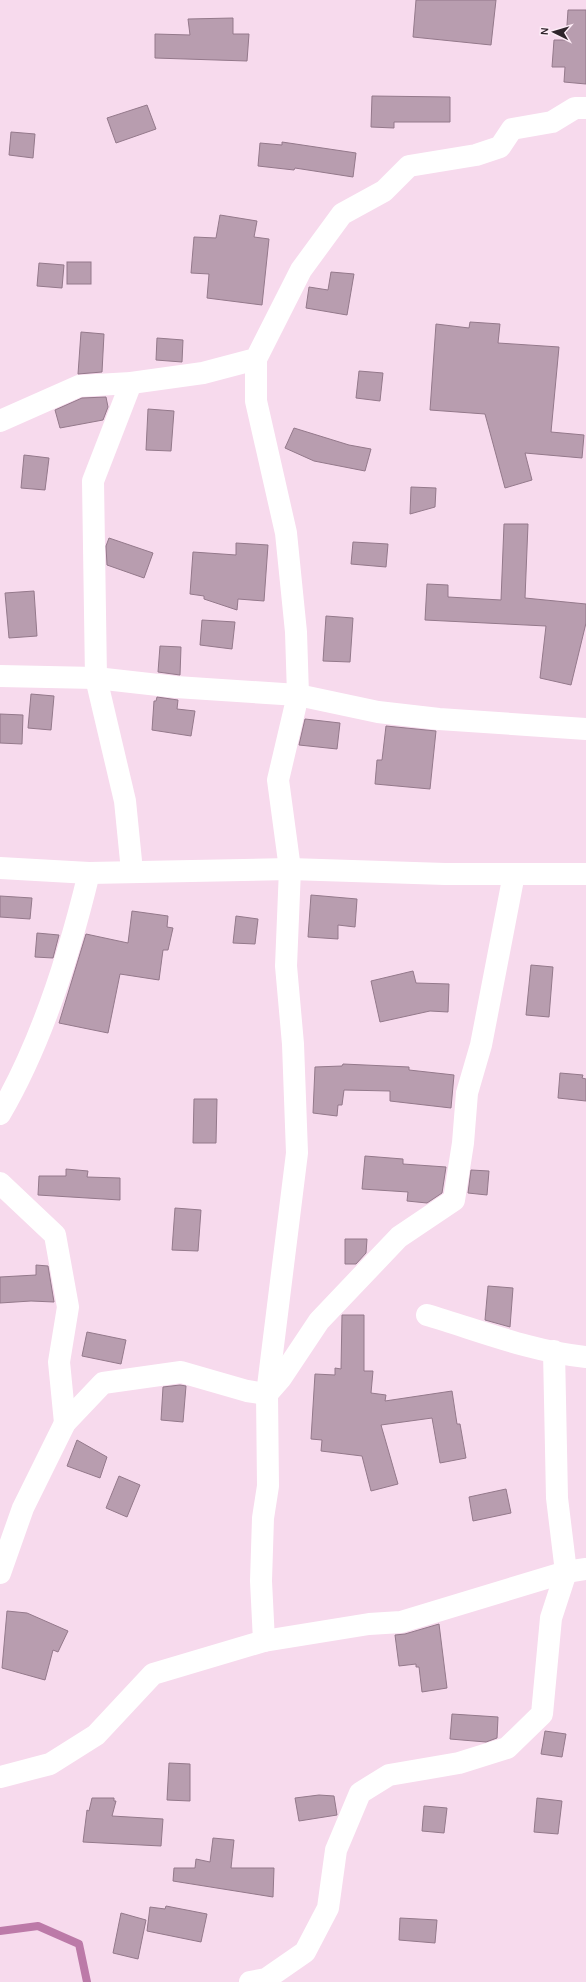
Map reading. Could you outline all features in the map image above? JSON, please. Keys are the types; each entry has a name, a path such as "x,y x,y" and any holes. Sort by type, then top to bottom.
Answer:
{"street":[{"path":"264,1641 261,1581 264,1518 268,1486 267,1394 297,1153 293,1044 286,966 290,869 278,780 298,696 296,632 286,533 256,401 256,359 301,270 342,214 384,191 409,166 476,155 500,147 512,129 552,122 575,108 586,108"},
{"path":"0,421 79,386 131,383 203,373 256,359"},
{"path":"131,383 93,481 96,678 125,801 132,871"},
{"path":"0,676 96,678 176,687 298,696 378,712 439,719 586,729"},
{"path":"0,868 89,873 290,869 445,874 586,874"},
{"path":"0,1114 13,1092 45,1019 81,907 89,873"},
{"path":"267,1394 281,1378 319,1321 399,1237 454,1200 464,1143 467,1093 481,1045 514,874"},
{"path":"0,1183 55,1235 68,1307 59,1362 65,1423"},
{"path":"427,1314 554,1351 586,1357"},
{"path":"250,1982 266,1979 305,1952 328,1908 336,1850 360,1793 389,1775 459,1763 507,1748 542,1714 551,1618 576,1570 557,1498 554,1351"},
{"path":"0,1573 23,1508 65,1423 102,1383 181,1372 247,1391 267,1394"},
{"path":"0,1777 50,1764 96,1734 153,1674 264,1641 369,1624 400,1622 576,1570"}],"building":[{"path":"416,0 496,0 491,45 413,37"},
{"path":"568,10 586,10 586,84 564,82 565,67 552,67 554,40 566,40"},
{"path":"233,18 233,34 249,34 247,61 155,58 155,34 190,35 188,19"},
{"path":"372,96 450,97 450,122 394,122 394,128 371,127"},
{"path":"147,105 156,129 116,143 107,118"},
{"path":"11,132 35,134 33,158 9,155"},
{"path":"282,142 356,153 353,177 295,168 294,170 258,166 260,143 282,145"},
{"path":"220,215 257,221 254,237 269,239 262,305 207,298 209,274 191,273 194,237 216,238"},
{"path":"67,262 91,262 91,284 67,284"},
{"path":"39,263 64,265 62,288 37,286"},
{"path":"331,272 354,274 347,315 306,308 309,287 328,290"},
{"path":"470,322 500,324 498,343 559,347 551,432 584,435 582,458 525,453 532,480 505,488 485,414 430,410 436,324 469,328"},
{"path":"81,332 104,334 102,372 78,374"},
{"path":"157,338 183,340 182,362 156,360"},
{"path":"359,371 383,373 380,401 356,398"},
{"path":"106,397 108,407 103,420 60,428 55,410 82,398"},
{"path":"148,409 174,411 171,451 146,450"},
{"path":"294,428 349,445 371,449 365,471 314,461 285,448"},
{"path":"24,455 49,458 45,490 21,488"},
{"path":"411,487 436,488 435,507 410,514"},
{"path":"504,524 528,524 525,598 586,604 586,623 571,685 540,678 546,626 425,620 427,584 448,585 448,597 501,600"},
{"path":"109,538 153,553 144,578 107,565 106,546"},
{"path":"353,542 388,544 386,567 351,564"},
{"path":"236,543 268,545 264,601 238,599 237,610 204,599 204,596 190,594 193,552 236,555"},
{"path":"34,591 37,636 9,638 5,593"},
{"path":"326,616 353,618 350,662 323,661"},
{"path":"202,620 235,622 232,649 200,645"},
{"path":"160,646 181,647 180,675 158,672"},
{"path":"31,694 54,696 51,730 28,728"},
{"path":"157,697 178,700 177,709 195,711 191,736 152,730 154,701 156,701"},
{"path":"0,714 23,715 22,744 0,743"},
{"path":"305,719 340,723 337,749 299,745"},
{"path":"386,726 436,731 430,789 375,784 377,760 382,760"},
{"path":"311,895 357,899 355,927 338,925 338,939 308,937"},
{"path":"0,896 32,898 30,919 0,917"},
{"path":"132,911 168,916 167,927 173,928 168,950 163,950 159,980 120,974 108,1033 59,1023 86,934 128,943"},
{"path":"236,916 258,919 255,944 233,943"},
{"path":"37,933 59,935 53,958 35,957"},
{"path":"531,965 553,967 549,1017 526,1015"},
{"path":"413,971 416,983 449,984 448,1012 430,1011 380,1022 371,981"},
{"path":"343,1064 409,1067 409,1070 454,1075 451,1108 390,1101 390,1091 344,1090 342,1105 338,1105 337,1116 313,1113 315,1067 342,1066"},
{"path":"560,1073 583,1075 582,1078 586,1079 586,1101 558,1098"},
{"path":"194,1099 217,1099 216,1143 193,1143"},
{"path":"365,1156 403,1159 403,1164 446,1167 442,1193 427,1203 407,1201 408,1192 362,1189"},
{"path":"66,1169 88,1171 87,1177 120,1178 120,1200 38,1195 39,1176 66,1176"},
{"path":"471,1170 489,1171 487,1195 468,1193"},
{"path":"175,1208 201,1210 198,1251 172,1250"},
{"path":"345,1239 367,1239 366,1253 356,1264 345,1264"},
{"path":"36,1265 48,1266 54,1302 31,1301 0,1303 0,1277 36,1275"},
{"path":"488,1286 513,1288 510,1327 485,1320"},
{"path":"342,1315 364,1315 364,1371 373,1371 371,1393 386,1395 385,1401 452,1391 457,1424 460,1424 466,1458 440,1463 432,1418 381,1425 398,1484 371,1491 362,1456 321,1451 322,1440 311,1439 315,1374 335,1375 335,1368 341,1369"},
{"path":"87,1332 126,1340 121,1364 82,1356"},
{"path":"180,1385 186,1386 183,1422 161,1420 163,1387"},
{"path":"77,1440 107,1457 100,1478 67,1466"},
{"path":"119,1476 140,1485 127,1517 106,1508"},
{"path":"506,1489 511,1513 473,1521 469,1497"},
{"path":"7,1611 27,1613 68,1631 58,1652 53,1650 45,1680 2,1668"},
{"path":"439,1624 447,1688 422,1692 419,1667 416,1667 416,1664 399,1666 395,1635 405,1634"},
{"path":"452,1714 498,1717 497,1738 486,1742 450,1739"},
{"path":"545,1731 566,1734 562,1757 541,1754"},
{"path":"169,1763 190,1764 190,1801 167,1800"},
{"path":"319,1795 334,1796 337,1815 299,1821 295,1798"},
{"path":"92,1798 114,1798 114,1801 116,1801 112,1816 163,1819 161,1846 83,1842 87,1810 89,1811"},
{"path":"537,1798 562,1801 558,1834 534,1832"},
{"path":"424,1806 447,1808 444,1833 422,1831"},
{"path":"213,1838 234,1840 231,1868 274,1868 273,1897 173,1881 174,1868 195,1868 196,1859 210,1862"},
{"path":"166,1906 207,1914 201,1942 147,1931 150,1907 165,1909"},
{"path":"121,1913 146,1920 138,1959 113,1953"},
{"path":"400,1918 437,1920 435,1943 399,1940"}],"waterway":[{"path":"0,1931 38,1926 79,1944 87,1982"}]}
